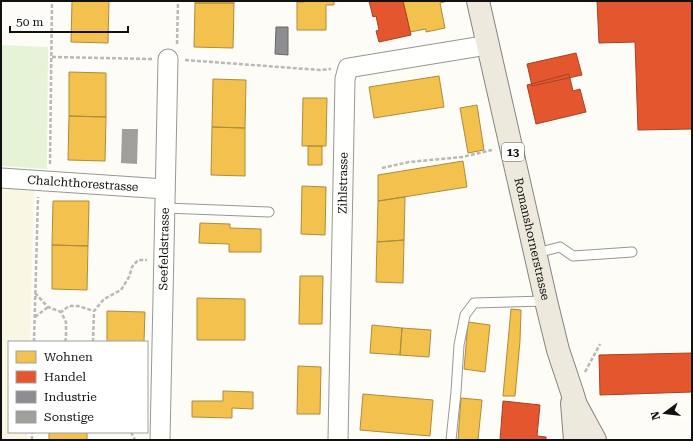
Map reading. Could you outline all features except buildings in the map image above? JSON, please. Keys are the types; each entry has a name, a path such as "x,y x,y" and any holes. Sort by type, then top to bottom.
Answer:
{"main road":[{"name":"Romanshornerstrasse","path":"478,1 546,302 558,350 574,398 585,440"},
{"name":"Romanshornerstrasse","path":"574,398 595,440"},
{"name":"13","path":"574,398 575,440"}],"street":[{"path":"348,68 488,45"},
{"name":"Seefeldstrasse","path":"160,440 165,189 172,59"},
{"name":"Zihlstrasse","path":"338,440 345,79 348,68"},
{"name":"Chalchthorestrasse","path":"1,178 165,189"}],"lane":[{"path":"165,208 270,212"},
{"path":"536,253 560,247 573,256 632,252"},
{"path":"451,440 459,345 465,315 474,303 546,302"}],"path":[{"path":"34,341 35,293 52,58 52,1"},
{"path":"172,59 178,22 178,1"},
{"path":"52,58 172,59 320,70 348,68"},
{"path":"382,168 410,162 462,157 493,150"},
{"path":"93,341 94,311 104,299 122,290 129,278 132,266 138,260 164,260"},
{"path":"35,293 48,307 61,312 66,322 65,341"},
{"path":"61,312 69,306 78,306 94,311"},
{"path":"35,316 48,307"},
{"path":"585,374 600,344"}],"shaded area":[{"path":"1,187 34,189 30,341 8,341 8,433 28,433 27,440 1,440"}],"green space":[{"path":"1,45 48,47 47,169 1,166"}]}
